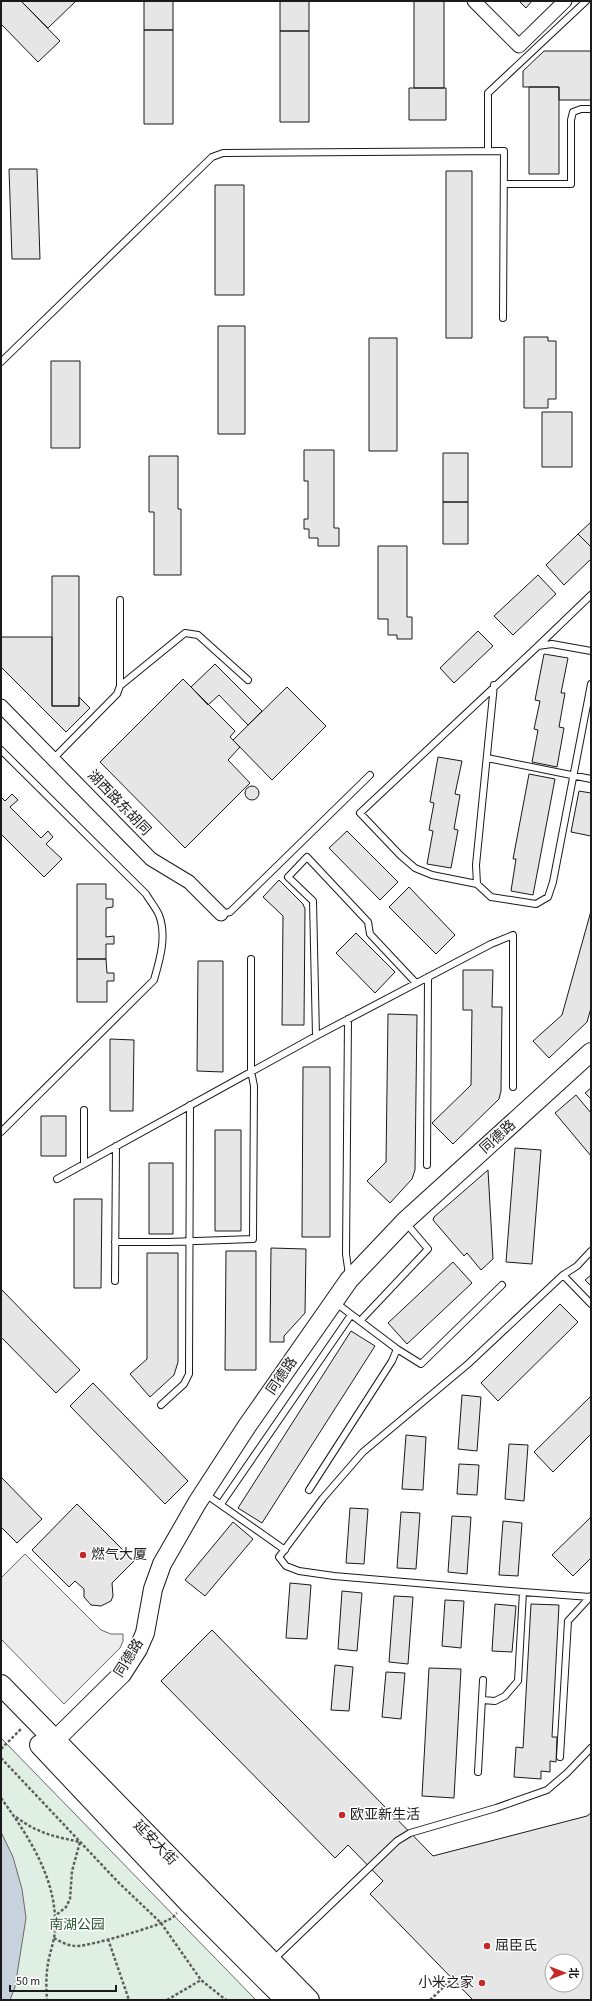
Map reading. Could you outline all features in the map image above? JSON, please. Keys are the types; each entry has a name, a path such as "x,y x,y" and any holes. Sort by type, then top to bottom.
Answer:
{"main road":[{"name":"延安大街","path":"1,1685 50,1745 189,1903 286,2000"},
{"name":"延安大街","path":"1,1704 23,1727 50,1745 308,2000"}],"street":[{"path":"474,1 519,46 565,1"},
{"name":"湖西路东胡同","path":"1,706 151,859 189,882 220,914"},
{"name":"同德路","path":"50,1745 122,1674 138,1649 145,1633 153,1589 162,1564 204,1492 349,1280 405,1221 591,1052"}],"lane":[{"path":"488,151 488,93 586,1"},
{"path":"504,184 571,184 571,120 574,112 581,109 591,109"},
{"path":"1,362 212,157 223,153 504,151 503,318"},
{"path":"591,595 360,813 400,855 415,868 432,875 477,884 491,897 536,904 548,897 591,684"},
{"path":"53,758 117,694 120,686 120,600"},
{"path":"120,686 185,633 198,636 248,680"},
{"path":"538,646 552,644 591,651"},
{"path":"477,884 476,865 494,685"},
{"path":"1,750 146,894 159,915 163,935 161,956 154,980 1,1132"},
{"path":"487,758 591,779"},
{"path":"220,914 230,912 370,775"},
{"path":"316,1036 313,901 288,877 307,858 368,922 370,934 416,983"},
{"path":"57,1180 316,1036 491,944 513,935 513,1087"},
{"path":"116,1242 253,1239 254,1086 251,1071 251,959"},
{"path":"427,1166 428,977"},
{"path":"348,1019 346,1254 349,1280"},
{"path":"161,1405 184,1384 189,1374 190,1105"},
{"path":"84,1110 84,1164"},
{"path":"115,1281 116,1146"},
{"path":"360,1321 428,1249 405,1221"},
{"path":"590,1596 523,1592 334,1576 299,1571 286,1566 279,1557 323,1498 363,1452 468,1364 563,1275 577,1266 591,1251"},
{"path":"563,1275 591,1304"},
{"path":"334,1302 397,1349 421,1364 502,1285"},
{"path":"221,1504 351,1315"},
{"path":"308,1490 392,1361 397,1349"},
{"path":"204,1492 285,1550"},
{"path":"482,1700 495,1701 505,1696 518,1681 523,1592"},
{"path":"560,1757 568,1621 590,1596"},
{"path":"478,1772 483,1680"},
{"path":"271,1962 396,1842 410,1833 496,1808 546,1790 567,1773 591,1748"}],"path":[{"path":"1,1749 23,1727"},
{"path":"1,1758 118,1882 161,1923 201,1980 226,2000"},
{"path":"1,1798 27,1835 47,1877 51,1890 54,1916 54,1938 48,1963 47,2000"},
{"path":"13,1815 32,1829 48,1836 80,1842"},
{"path":"54,1916 66,1907 70,1899 72,1871 80,1842"},
{"path":"54,1938 64,1944 77,1946 89,1945 170,1920 189,1903"},
{"path":"108,1939 129,2000"},
{"path":"430,2000 452,1979"},
{"path":"167,2000 201,1980"}],"green space":[{"name":"南湖公园","path":"1,1738 256,2000 1,2000"}],"shaded area":[{"path":"25,1554 101,1630 111,1634 123,1634 123,1641 120,1648 64,1704 1,1639 1,1578"},
{"path":"1,1832 13,1857 22,1889 26,1918 15,1987 10,2000 1,2000"}],"building":[{"path":"1,1 21,1 60,41 38,62 1,24"},
{"path":"21,1 76,1 48,28"},
{"path":"144,1 173,1 173,30 144,30"},
{"path":"280,1 309,1 309,31 280,31"},
{"path":"414,1 444,1 444,88 414,88"},
{"path":"519,1 532,1 526,8"},
{"path":"144,30 173,30 173,124 144,124"},
{"path":"280,31 309,31 309,122 280,122"},
{"path":"544,51 591,51 591,100 559,100 559,87 523,87 523,71"},
{"path":"529,87 559,87 559,174 529,174"},
{"path":"409,88 446,88 446,120 409,120"},
{"path":"9,169 37,169 40,259 12,259"},
{"path":"446,171 472,171 472,338 446,338"},
{"path":"215,185 244,185 244,295 215,295"},
{"path":"218,326 245,326 245,434 218,434"},
{"path":"524,337 548,337 548,341 556,341 556,399 548,399 548,408 524,408"},
{"path":"369,338 397,338 397,451 369,451"},
{"path":"51,361 80,361 80,448 51,448"},
{"path":"542,412 572,412 572,467 542,467"},
{"path":"304,450 334,450 334,528 339,528 339,546 318,546 318,538 309,538 309,529 304,529 304,519 308,519 308,481 304,481"},
{"path":"443,453 468,453 468,502 443,502"},
{"path":"149,456 178,456 178,509 181,509 181,575 154,575 154,512 149,512"},
{"path":"443,502 468,502 468,544 443,544"},
{"path":"591,522 591,547 578,534"},
{"path":"578,534 591,547 591,559 564,585 546,565"},
{"path":"378,546 407,546 407,617 412,617 412,639 397,639 397,635 388,635 388,619 378,619"},
{"path":"538,575 556,594 513,635 494,616"},
{"path":"52,576 79,576 79,706 52,706"},
{"path":"478,631 493,646 454,683 440,668"},
{"path":"1,637 52,637 52,706 79,706 79,697 90,708 66,732 1,667"},
{"path":"544,654 568,658 561,693 565,693 559,727 564,728 557,767 532,762 538,730 534,729 540,701 535,700"},
{"path":"215,664 262,711 248,725 219,695 208,705 191,687"},
{"path":"183,679 235,731 230,737 240,747 228,760 250,783 185,848 100,762"},
{"path":"287,687 326,726 272,780 233,740"},
{"path":"438,757 462,761 455,794 460,795 454,829 458,830 451,868 427,864 433,831 429,830 434,803 430,802"},
{"path":"529,774 555,779 533,895 511,891 516,859 513,859"},
{"path":"252,786 257,788 259,793 257,798 252,800 247,798 245,793 247,788"},
{"path":"579,791 591,793 591,836 571,832"},
{"path":"12,794 18,800 10,807 41,838 48,831 53,837 46,844 62,859 44,877 1,834 1,797 5,801"},
{"path":"347,831 398,882 380,900 329,848"},
{"path":"279,880 303,904 305,909 304,1025 282,1025 283,916 263,897"},
{"path":"77,884 106,884 106,899 113,899 113,907 106,908 106,937 114,936 114,944 106,944 106,959 77,959"},
{"path":"409,887 455,935 436,954 389,907"},
{"path":"591,911 591,1008 587,1022 549,1058 533,1041 562,1015"},
{"path":"356,933 395,972 375,993 336,953"},
{"path":"77,959 106,959 107,973 114,973 114,981 107,981 107,1002 77,1002"},
{"path":"198,961 223,961 223,1072 197,1071"},
{"path":"463,970 493,970 492,1007 502,1007 501,1091 499,1099 453,1144 432,1123 471,1085 472,1010 463,1010"},
{"path":"388,1014 417,1015 415,1170 412,1179 390,1203 367,1181 386,1162"},
{"path":"110,1039 134,1040 133,1111 110,1111"},
{"path":"303,1067 330,1067 330,1237 302,1237"},
{"path":"591,1088 591,1099 585,1093"},
{"path":"576,1095 591,1113 591,1156 555,1113"},
{"path":"41,1116 66,1116 66,1156 41,1156"},
{"path":"215,1130 241,1130 241,1231 215,1231"},
{"path":"515,1148 541,1150 532,1264 506,1262"},
{"path":"149,1163 173,1163 173,1234 149,1234"},
{"path":"488,1170 493,1259 481,1270 467,1253 464,1256 433,1220 434,1217"},
{"path":"74,1199 102,1199 101,1288 74,1288"},
{"path":"271,1248 306,1249 305,1313 284,1336 284,1342 270,1342"},
{"path":"226,1251 256,1251 256,1370 225,1370"},
{"path":"147,1253 178,1253 178,1362 174,1375 150,1397 130,1374 147,1359"},
{"path":"453,1262 472,1283 407,1344 388,1323"},
{"path":"591,1275 591,1286 585,1280"},
{"path":"1,1289 80,1370 56,1393 1,1337"},
{"path":"560,1304 578,1322 498,1401 481,1383"},
{"path":"351,1331 375,1346 262,1523 238,1508"},
{"path":"93,1383 188,1481 165,1504 70,1406"},
{"path":"462,1395 481,1397 477,1451 458,1449"},
{"path":"591,1396 591,1434 553,1472 534,1452"},
{"path":"406,1435 426,1437 423,1490 402,1489"},
{"path":"509,1444 528,1445 524,1501 505,1499"},
{"path":"459,1464 479,1465 477,1495 457,1494"},
{"path":"1,1477 42,1519 17,1543 1,1527"},
{"name":"燃气大厦","path":"77,1504 134,1561 112,1583 113,1596 111,1601 101,1606 91,1605 84,1597 84,1589 75,1581 69,1587 32,1550"},
{"path":"350,1508 368,1509 364,1564 346,1563"},
{"path":"401,1512 420,1513 416,1569 397,1568"},
{"path":"452,1516 471,1517 467,1574 448,1572"},
{"path":"591,1517 591,1558 573,1576 552,1555"},
{"path":"503,1521 522,1523 518,1576 499,1575"},
{"path":"233,1522 253,1539 205,1596 185,1580"},
{"path":"290,1583 311,1585 307,1639 286,1638"},
{"path":"342,1591 362,1593 357,1651 338,1649"},
{"path":"394,1596 413,1597 408,1664 389,1662"},
{"path":"445,1600 464,1601 461,1648 442,1646"},
{"path":"495,1604 516,1606 512,1652 492,1651"},
{"path":"531,1604 559,1605 552,1737 557,1737 556,1762 550,1761 550,1772 541,1771 541,1779 514,1777 516,1747 523,1748"},
{"name":"欧亚新生活","path":"212,1630 433,1856 587,1816 591,1813 591,2000 473,2000 370,1894 383,1881 348,1845 335,1858 161,1681"},
{"path":"335,1665 353,1667 349,1711 331,1710"},
{"path":"429,1668 461,1669 454,1798 422,1796"},
{"path":"386,1672 405,1673 401,1719 382,1717"}],"place":[{"name":"燃气大厦","path":"83,1555"},
{"name":"欧亚新生活","path":"342,1815"},
{"name":"屈臣氏","path":"487,1946"},
{"name":"小米之家","path":"482,1983"}]}
